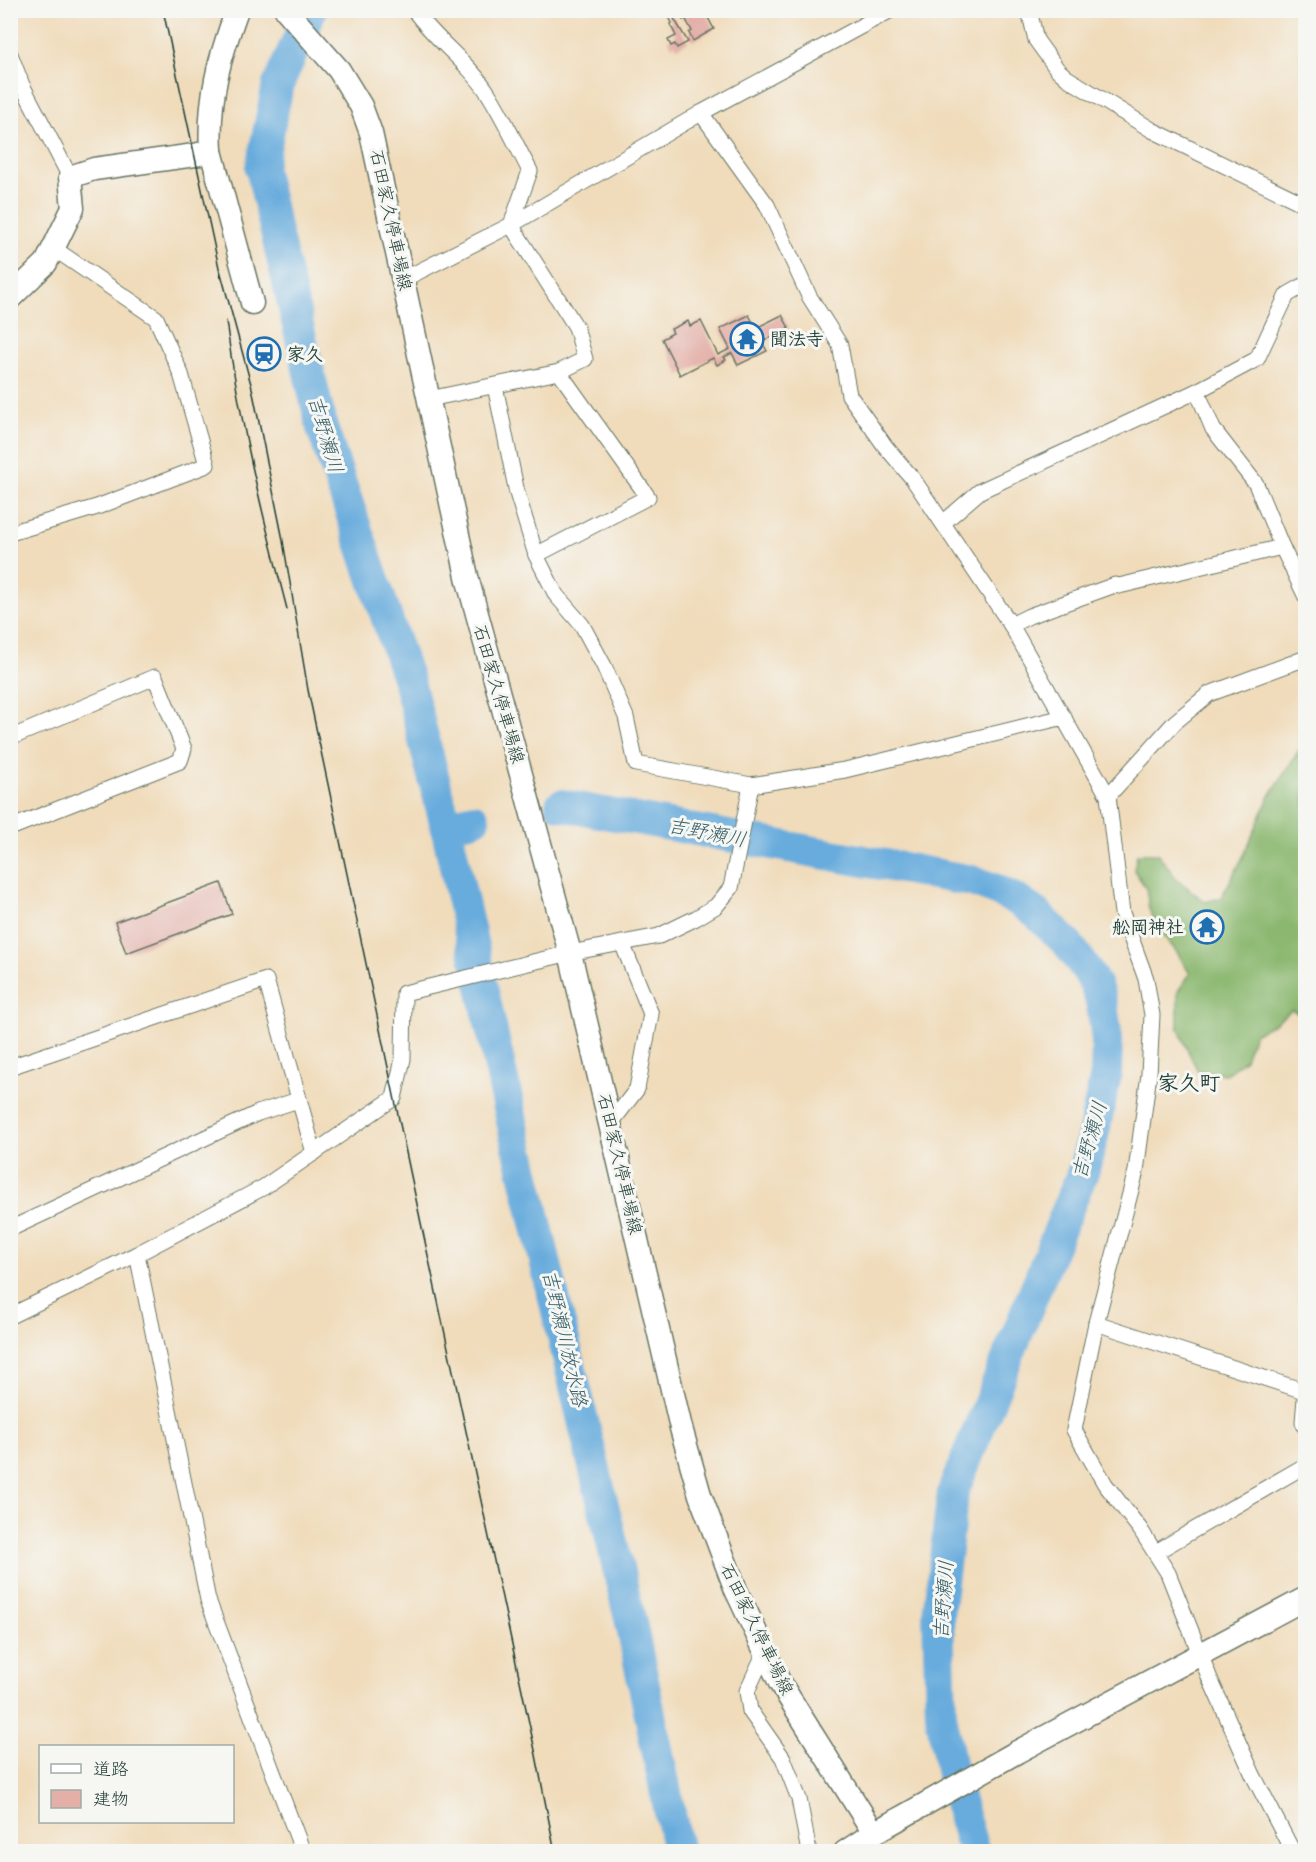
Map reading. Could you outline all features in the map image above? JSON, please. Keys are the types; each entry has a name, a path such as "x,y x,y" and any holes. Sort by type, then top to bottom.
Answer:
{"main road":[{"path":"237,10 223,47 215,79 210,129 212,151 252,303"},
{"name":"石田家久停車場線","path":"286,10 339,69 361,106 371,133 468,581 570,953 676,1407 700,1495 735,1590 765,1652 791,1702 874,1833"},
{"path":"10,298 46,262 73,208 70,177 94,169 212,151"},
{"path":"845,1851 1017,1752 1305,1598"}],"street":[{"path":"414,10 424,24 457,55 488,93 530,171 511,225"},
{"path":"404,279 511,225 701,113 891,10"},
{"path":"1029,10 1036,39 1057,69 1067,78 1152,130 1305,205"},
{"path":"10,54 22,86 70,177"},
{"path":"701,113 767,206 809,296 840,345 849,395 885,446 913,479 1011,625 1108,796 1122,913 1146,979 1152,1015 1149,1074 1136,1171 1096,1323 1074,1430 1105,1484 1140,1528 1168,1573 1210,1679 1253,1775 1293,1851"},
{"path":"429,399 558,372 585,359 576,327 511,225"},
{"path":"10,533 97,507 207,465 181,374 156,318 53,248"},
{"path":"943,523 980,491 1197,391 1257,359 1287,296 1305,284"},
{"path":"536,555 648,497 558,372"},
{"path":"495,386 517,494 536,555 556,595 582,625 604,666 626,717 636,764 751,785 844,770 1064,717"},
{"path":"1197,391 1213,429 1256,484 1281,547 1305,597"},
{"path":"1011,625 1029,616 1114,585 1119,586 1281,547"},
{"path":"1108,796 1174,722 1209,694 1305,658"},
{"path":"10,738 155,677 184,749 180,761 10,828"},
{"path":"10,1316 137,1254 264,1186 394,1098 403,1059 402,997 404,993 570,953 659,936 716,906 731,888 751,785"},
{"path":"611,1123 638,1089 651,1014 622,943"},
{"path":"10,1067 266,980 314,1153"},
{"path":"10,1228 258,1113 298,1100"},
{"path":"137,1254 208,1600 303,1851"},
{"path":"1096,1323 1305,1389 1303,1422 1305,1429"},
{"path":"1155,1552 1305,1466"},
{"path":"765,1652 747,1691 750,1711 783,1758 799,1799 809,1851"}],"green space":[{"path":"1305,741 1305,1017 1292,1010 1254,1034 1245,1059 1226,1074 1198,1071 1178,1027 1178,991 1190,974 1177,952 1159,931 1149,909 1146,888 1134,870 1137,854 1158,854 1176,878 1205,902 1221,898 1244,855 1269,797"}],"building":[{"path":"672,10 712,10 713,13 707,16 714,29 693,41 689,33 692,31 679,12 672,15 688,42 677,48 675,44 671,46 668,40 676,36 667,13"},
{"path":"749,315 756,328 782,315 789,328 762,342 767,351 738,365 732,353 724,357 726,360 717,365 713,358 680,375 662,339 673,333 671,329 688,321 690,326 701,321 718,355 730,349 720,329"},
{"path":"221,883 232,914 126,953 115,922"}],"waterway":[{"name":"吉野瀬川","path":"311,10 278,85 261,168 322,428 410,686 446,826 474,819"},
{"name":"吉野瀬川","path":"561,805 972,881 1017,900 1037,914 1067,943 1096,986 1102,1005 1107,1040 1106,1074 1084,1169 953,1492 938,1615 941,1715 954,1785 974,1852"},
{"name":"吉野瀬川放水路","path":"446,826 514,1130 632,1627 678,1852"}],"tram line":[{"path":"163,10 221,277"},
{"path":"220,270 252,388 282,535 308,690 555,1852"},
{"path":"226,321 252,466 287,609"}],"place":[{"name":"聞法寺","path":"747,339"},
{"name":"家久","path":"264,354"},
{"name":"舩岡神社","path":"1207,927"}],"district":[{"name":"家久町","path":"1189,1083"}]}
